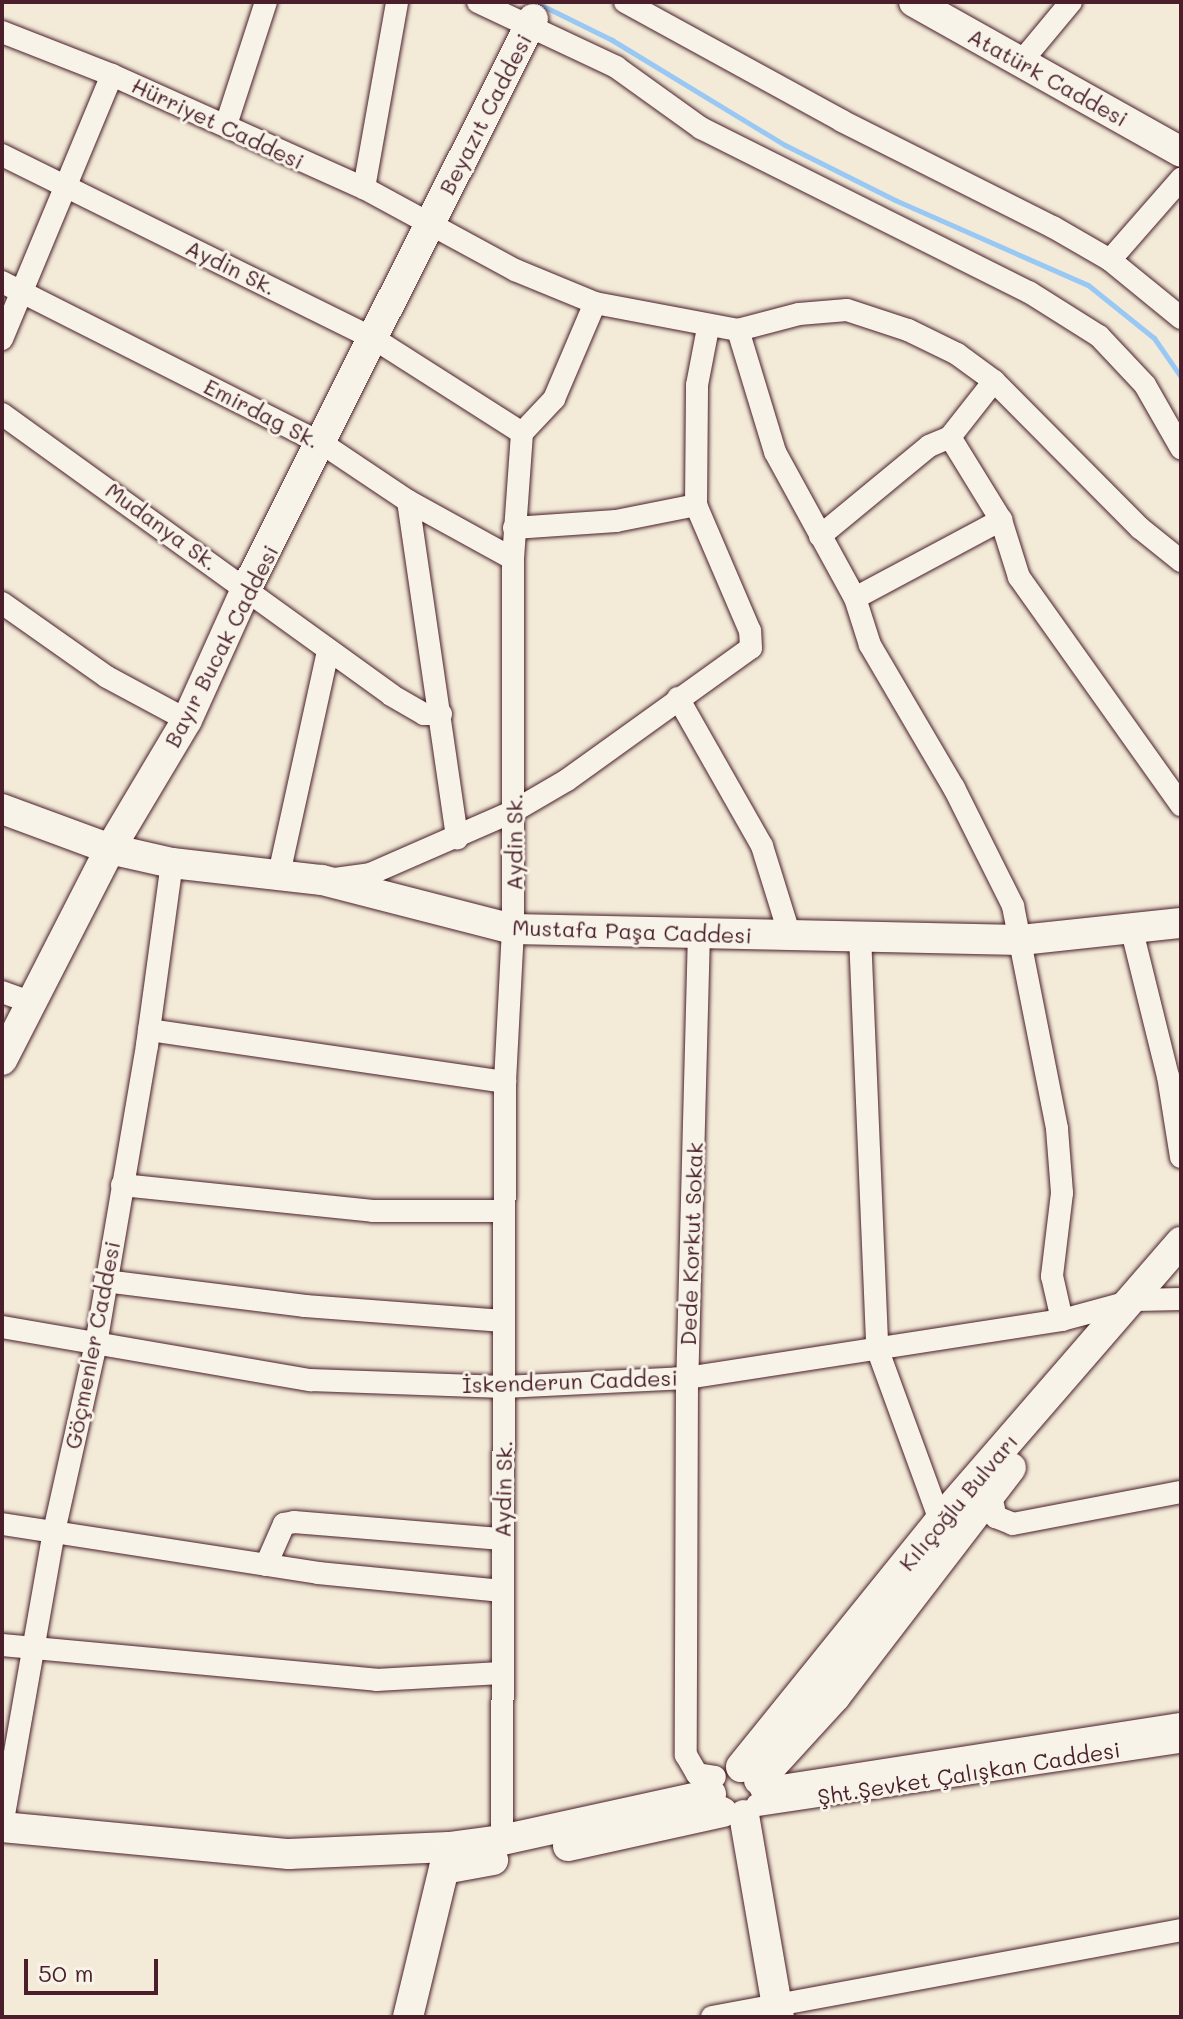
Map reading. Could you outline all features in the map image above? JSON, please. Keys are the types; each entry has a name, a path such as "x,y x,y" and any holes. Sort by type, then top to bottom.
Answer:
{"street":[{"path":"226,125 266,2"},
{"path":"364,188 397,2"},
{"path":"478,2 534,15 616,67 701,128 1029,292 1099,336 1145,385 1181,448"},
{"path":"625,2 1110,260 1181,318"},
{"name":"Atatürk Caddesi","path":"914,2 1181,152"},
{"path":"1021,62 1071,2"},
{"name":"Beyazıt Caddesi","path":"428,226 534,15"},
{"name":"Hürriyet Caddesi","path":"2,32 112,75 364,188 428,226 595,303 708,328 738,330 799,314 847,310 908,330 957,354 994,381 1140,528 1181,561"},
{"path":"2,339 12,287 66,186 112,75"},
{"name":"Aydin Sk.","path":"2,155 373,338 522,433 513,559 513,929 505,1082 502,1840"},
{"path":"1110,260 1181,179"},
{"name":"Bayır Bucak Caddesi","path":"2,1060 16,997 187,720 247,587 323,444 428,226"},
{"name":"Emirdag Sk.","path":"12,287 323,444 408,501 513,559"},
{"path":"522,433 554,399 595,303"},
{"path":"322,880 370,874 514,811 567,780 751,648 750,631 696,505 697,385 708,328"},
{"path":"738,330 775,452 855,598 870,645 954,788 1013,906 1057,1129 1062,1193 1052,1276 1062,1320"},
{"path":"820,536 929,446 950,437 994,381"},
{"name":"Mudanya Sk.","path":"2,414 247,587 328,652 424,714 441,714"},
{"path":"950,437 1001,520 1019,577 1181,805"},
{"path":"408,501 457,838"},
{"path":"514,528 616,521 696,505"},
{"path":"855,598 1001,520"},
{"path":"2,603 107,677 187,720"},
{"path":"279,874 328,652"},
{"path":"678,698 762,846 790,936"},
{"name":"Mustafa Paşa Caddesi","path":"2,809 110,849 172,863 322,880 513,929 1021,940 1181,923"},
{"name":"Göçmenler Caddesi","path":"2,1826 36,1651 53,1536 96,1344 149,1030 172,863"},
{"path":"1131,927 1168,1076 1181,1157"},
{"name":"Dede Korkut Sokak","path":"699,932 687,1378 686,1755 697,1774 739,1792"},
{"path":"860,935 877,1348 940,1520"},
{"path":"149,1030 505,1082"},
{"path":"122,1185 373,1211 504,1211"},
{"name":"Kılıçoğlu Bulvarı","path":"739,1792 940,1520 1156,1301 1181,1242"},
{"name":"Kılıçoğlu Bulvarı","path":"739,1792 835,1697 990,1492 1181,1272"},
{"path":"105,1281 305,1306 503,1321"},
{"name":"İskenderun Caddesi","path":"2,1327 310,1380 504,1387 687,1378 1062,1320 1156,1301"},
{"path":"990,1492 996,1517 1013,1524 1181,1492"},
{"path":"266,1565 284,1524 294,1522 502,1539"},
{"path":"2,1524 53,1536 266,1565 502,1591"},
{"path":"2,1645 36,1651 376,1680 501,1673"},
{"name":"Şht.Şevket Çalışkan Caddesi","path":"2,1826 289,1854 446,1858 502,1840 739,1792 1181,1724"},
{"name":"Şht.Şevket Çalışkan Caddesi","path":"739,1792 1181,1742"},
{"path":"408,2017 446,1858 739,1792 778,2011"},
{"path":"712,2017 778,2011 1181,1930"}],"waterway":[{"path":"535,2 612,40 785,145 895,200 1088,285 1154,338 1181,377"}]}
